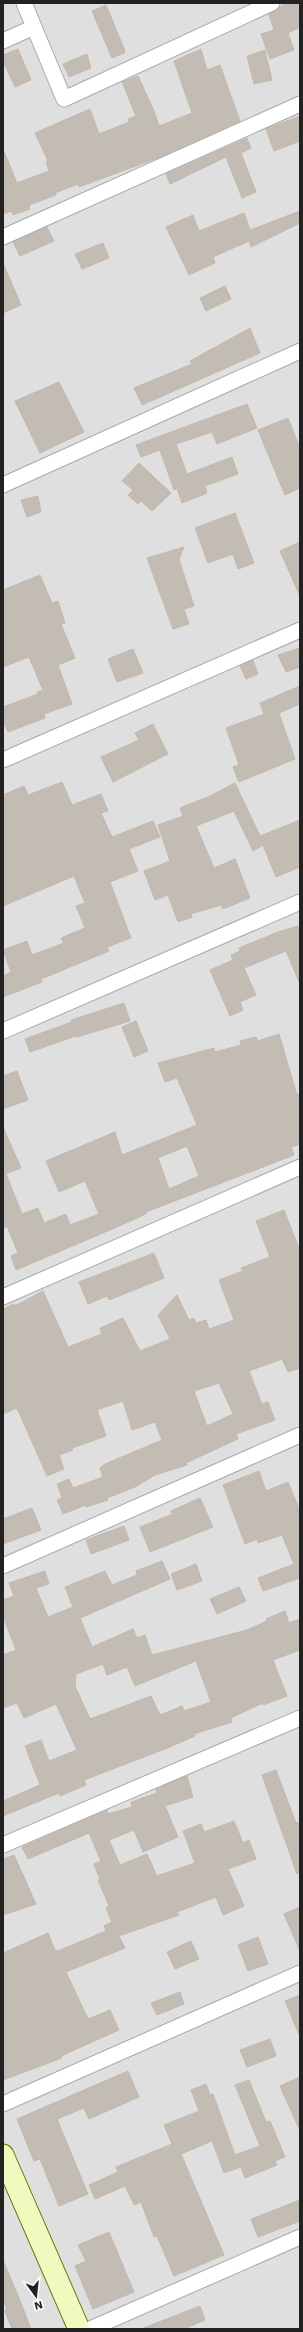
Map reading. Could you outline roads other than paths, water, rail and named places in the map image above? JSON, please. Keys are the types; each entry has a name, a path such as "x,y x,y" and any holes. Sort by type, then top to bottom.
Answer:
{"main road":[{"path":"3,2155 78,2329"}],"street":[{"path":"24,3 64,99 272,3"},
{"path":"3,41 34,27"},
{"path":"3,237 300,104"},
{"path":"3,485 300,351"},
{"path":"3,760 300,630"},
{"path":"3,1031 300,902"},
{"path":"3,1297 300,1167"},
{"path":"3,1566 300,1435"},
{"path":"3,1845 300,1718"},
{"path":"3,2104 300,1973"},
{"path":"90,2329 300,2236"}]}
